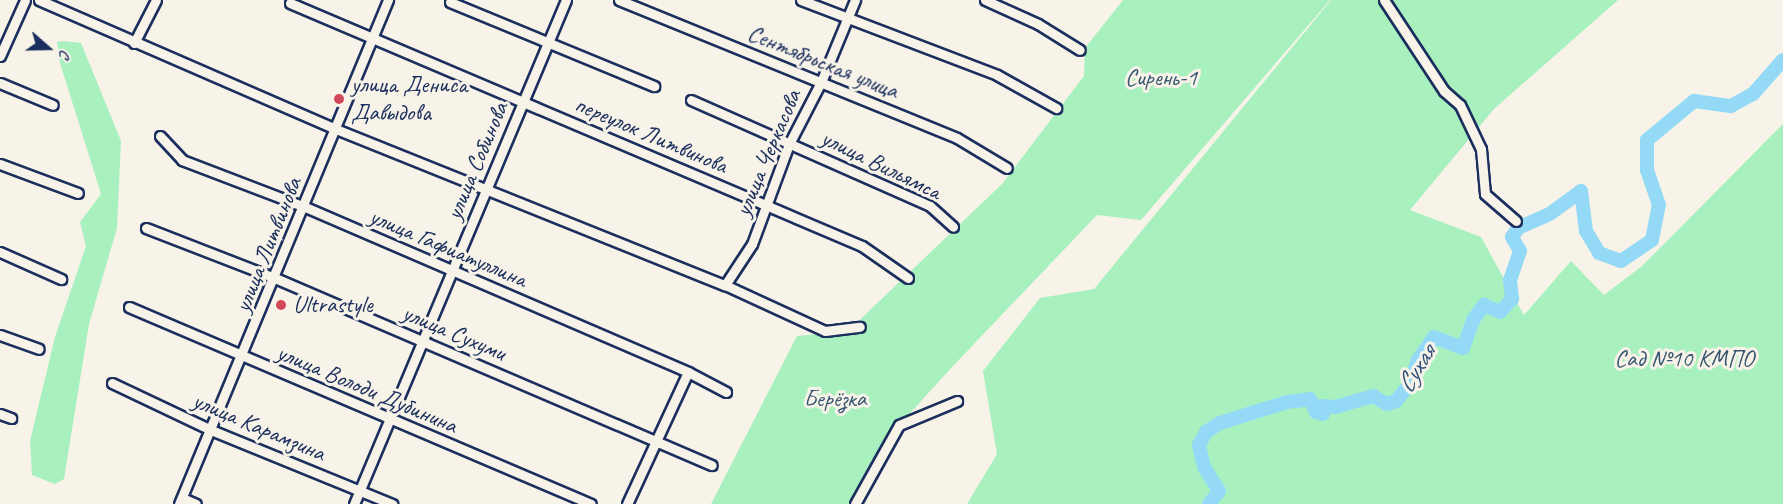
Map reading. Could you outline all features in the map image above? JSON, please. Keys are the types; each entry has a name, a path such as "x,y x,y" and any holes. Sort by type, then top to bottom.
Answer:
{"street":[{"path":"0,56 25,0"},
{"path":"39,0 336,129 725,285 825,331 860,327"},
{"path":"134,43 156,0"},
{"name":"улица Литвинова","path":"181,501 305,207 388,0"},
{"name":"улица Собинова","path":"354,504 566,0"},
{"name":"Сентябрьская улица","path":"619,0 957,138 1007,168"},
{"path":"801,0 846,20 997,75 1056,108"},
{"name":"улица Черкасова","path":"725,285 752,244 789,144 821,81 855,0"},
{"path":"985,0 1038,24 1080,50"},
{"path":"1384,0 1444,91 1460,105 1481,149 1485,194 1516,221"},
{"path":"450,2 654,86"},
{"name":"переулок Литвинова","path":"290,3 371,41 524,101 862,246 908,279"},
{"path":"0,83 53,105"},
{"name":"улица Вильямса","path":"691,100 930,206 953,227"},
{"name":"улица Гафиатуллина","path":"160,136 182,160 305,207 688,372 726,392"},
{"path":"0,164 78,193"},
{"name":"улица Сухуми","path":"146,228 275,278 712,465"},
{"path":"0,252 61,279"},
{"name":"улица Володи Дубинина","path":"129,307 591,504"},
{"path":"0,335 39,349"},
{"path":"627,504 688,372"},
{"name":"улица Карамзина","path":"112,383 211,430 392,504"},
{"path":"855,504 899,425 957,401"},
{"path":"0,414 11,418"},
{"path":"181,501 196,504"}],"green space":[{"name":"Сирень-1","path":"1123,0 1330,0 1141,220 1097,215 953,366 881,445 852,504 711,504 797,336 848,331 1002,184 1084,76 1085,48"},
{"name":"Сад №10 КМПО","path":"1331,0 1618,0 1494,109 1410,210 1481,237 1524,315 1571,261 1604,295 1642,266 1783,124 1783,504 967,504 997,454 983,371 1040,298 1094,289"},
{"path":"57,42 81,43 121,141 117,228 89,324 64,479 55,484 32,475 30,441 55,337 86,246 80,222 101,194 60,63"}],"waterway":[{"name":"Сухая","path":"1209,504 1219,491 1204,467 1199,445 1206,432 1220,423 1287,402 1310,399 1316,412 1323,414 1322,406 1335,407 1373,396 1387,404 1396,401 1410,384 1418,360 1434,337 1463,348 1473,320 1484,305 1500,312 1512,299 1510,280 1520,251 1512,237 1518,228 1551,213 1581,191 1586,231 1599,253 1621,261 1652,240 1659,205 1647,170 1647,140 1694,101 1731,106 1753,94 1783,60"}],"place":[{"name":"улица Дениса Давыдова","path":"339,99"},
{"name":"Ultrastyle","path":"281,305"}],"park label":[{"name":"Берёзка","path":"835,399"}]}
